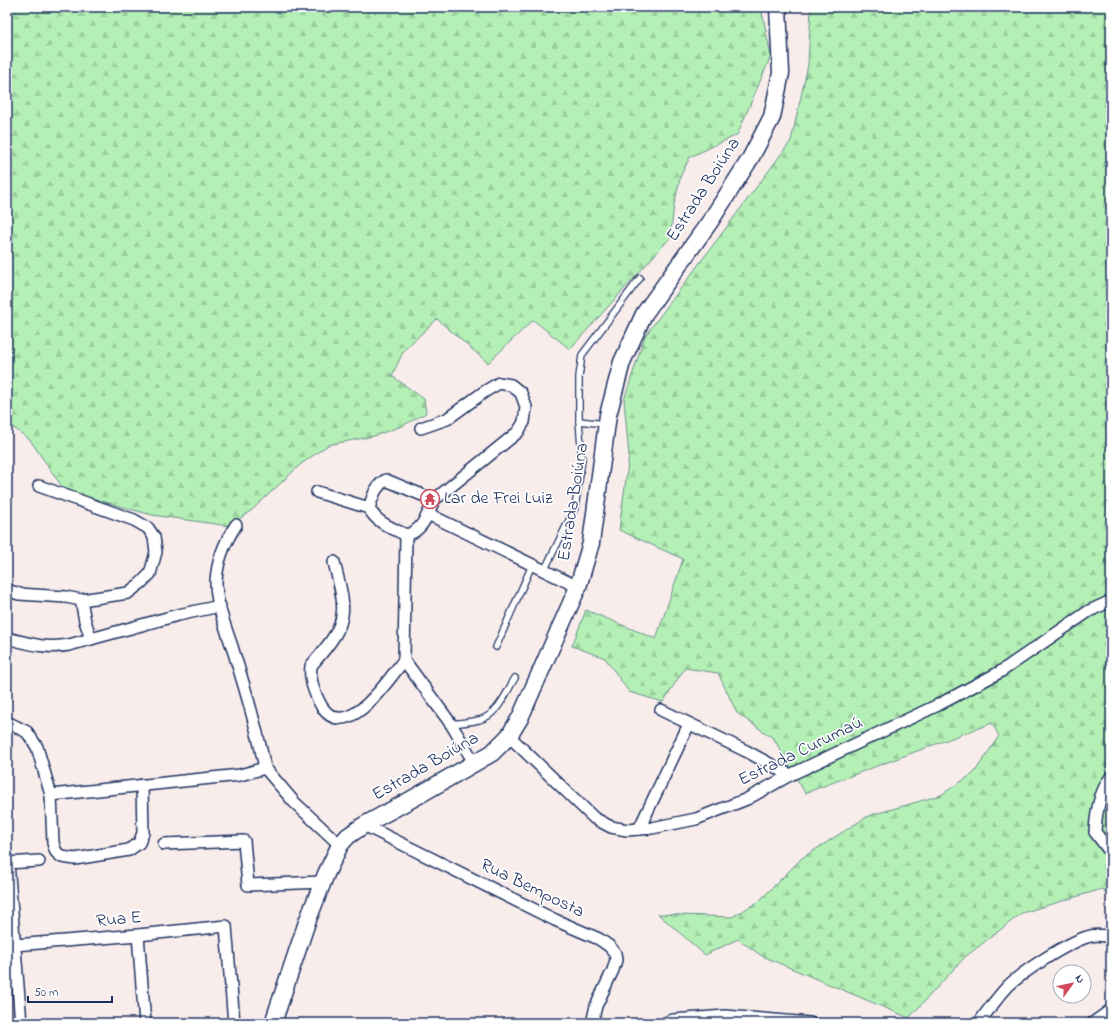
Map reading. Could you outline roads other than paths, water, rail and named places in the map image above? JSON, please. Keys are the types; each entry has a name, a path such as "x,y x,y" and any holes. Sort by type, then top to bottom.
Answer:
{"street":[{"name":"Estrada Boiúna","path":"270,1023 307,922 340,845 348,836 364,825 475,764 492,753 509,736 524,708 578,587 591,542 607,424 622,362 644,314 715,214 750,159 772,118 781,73 778,7"},
{"path":"316,492 369,508 375,518 406,535 415,533 428,514 434,500 518,432 524,422 526,407 521,393 511,385 499,383 484,392 448,419 421,428"},
{"path":"369,508 377,487 386,480 434,500"},
{"path":"7,590 19,594 66,597 82,600 128,593 150,574 156,552 154,537 148,528 134,520 40,486"},
{"path":"428,514 578,587"},
{"path":"236,525 226,540 218,562 216,583 220,606 257,728 266,768 294,802 340,845"},
{"path":"334,562 343,600 343,614 337,632 311,666 310,672 315,696 325,711 335,717 345,718 362,710 379,692 404,660 406,535"},
{"path":"82,600 83,612 91,639"},
{"name":"Estrada Curumaú","path":"509,736 594,818 611,827 627,830 652,828 696,819 747,799 790,775 938,705 1000,672 1089,611 1111,601"},
{"path":"7,638 39,646 54,647 70,645 178,615 220,606"},
{"path":"404,660 451,724 475,764"},
{"path":"661,710 746,751 790,775"},
{"path":"7,722 27,732 37,747 51,795 53,843 56,852 62,857 75,859 129,850 139,843 143,833 142,785"},
{"path":"639,829 689,724"},
{"path":"51,795 240,775 266,768"},
{"path":"1111,777 1106,784 1096,813 1094,832 1111,853"},
{"name":"Rua Bemposta","path":"364,825 555,920 598,939 609,946 615,952 616,960 613,970 596,1006 592,1023"},
{"path":"164,844 244,841 248,885 323,882"},
{"path":"21,1023 12,983 15,945 10,922 7,863 40,861"},
{"name":"Rua E","path":"15,945 226,926 234,1023"},
{"path":"979,1023 994,1001 1009,985 1030,969 1067,946 1087,937 1101,934 1111,937"},
{"path":"138,935 145,1023"},
{"path":"1093,1023 1111,1010"},
{"path":"671,1022 725,1016 810,1023"}],"lane":[{"path":"544,571 575,508 582,460 579,421 579,377 582,355 640,278"},
{"path":"579,421 607,424"},
{"path":"496,647 532,565"},
{"path":"451,724 480,720 490,716 496,710 515,678"}],"place":[{"name":"Lar de Frei Luiz","path":"430,499"}]}
